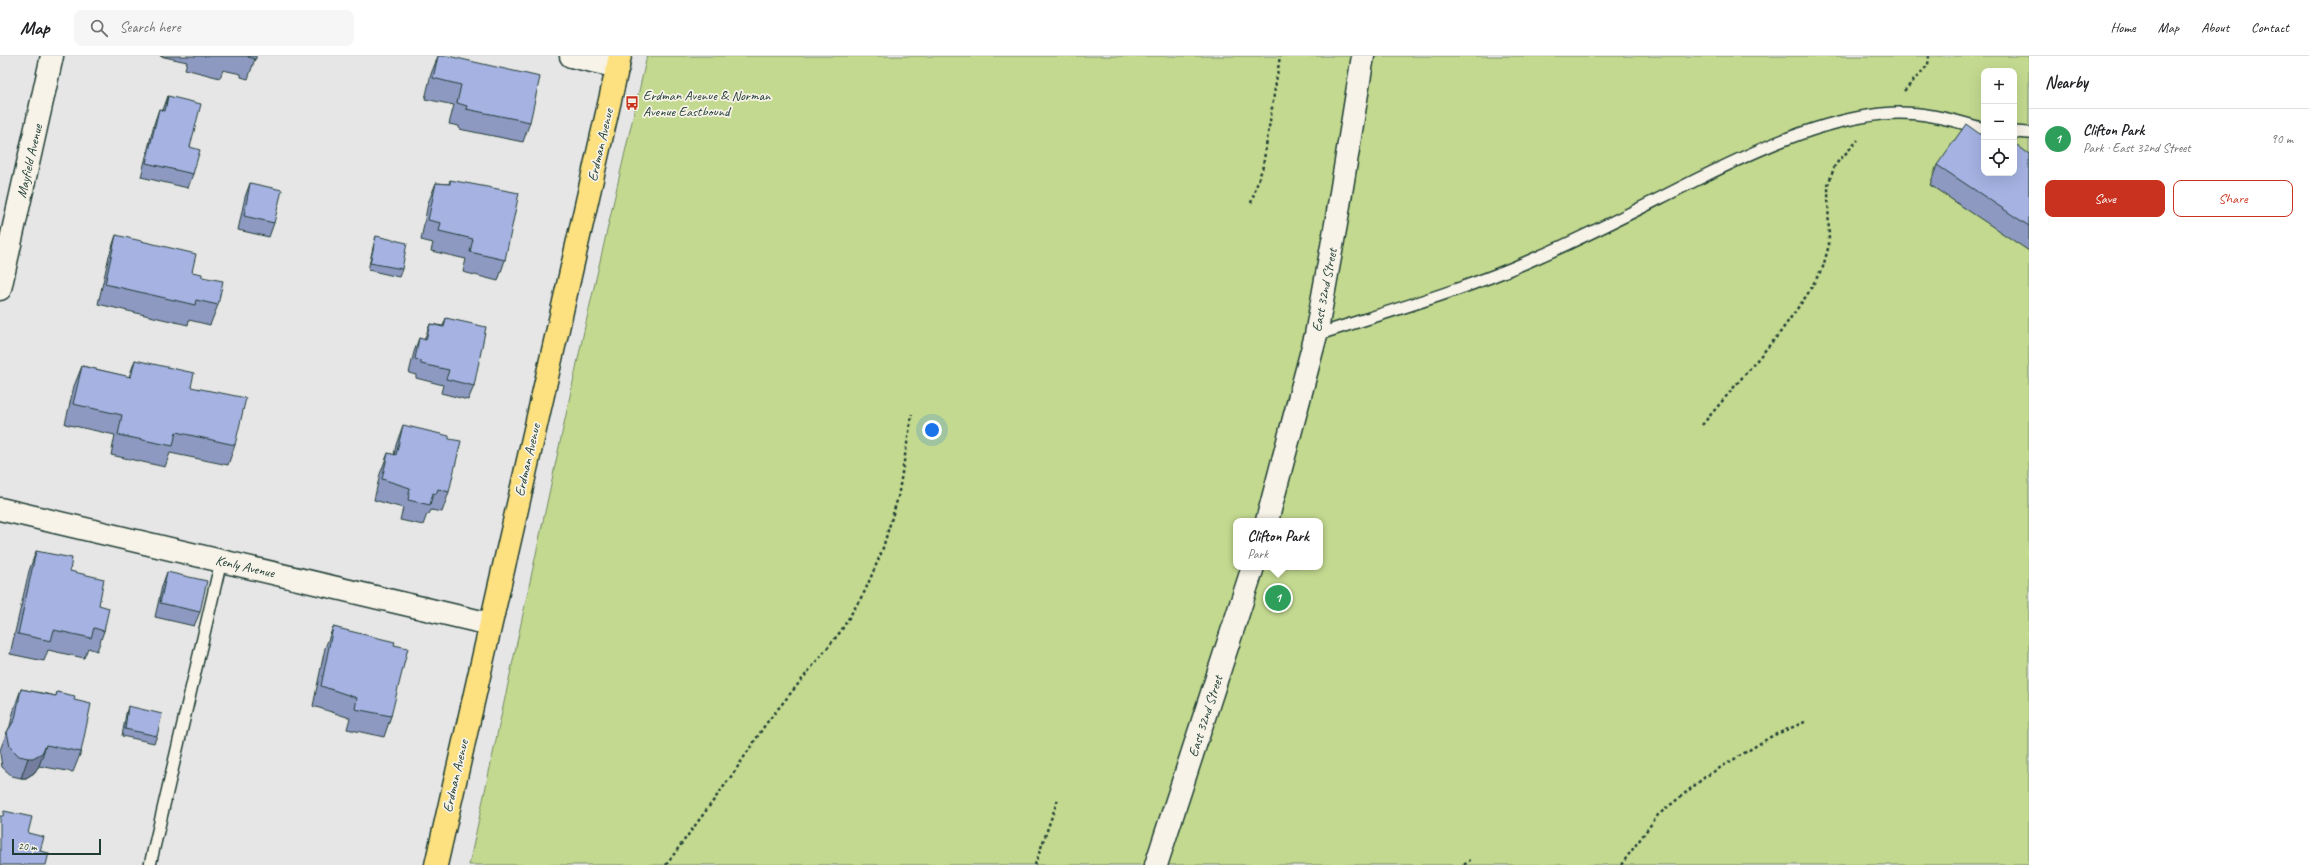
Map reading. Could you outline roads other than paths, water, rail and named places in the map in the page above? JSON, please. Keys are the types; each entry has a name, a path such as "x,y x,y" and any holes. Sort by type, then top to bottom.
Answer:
{"main road":[{"name":"Erdman Avenue","path":"436,865 619,61"}],"street":[{"name":"Mayfield Avenue","path":"0,289 52,56"},
{"path":"571,56 619,61"},
{"name":"East 32nd Street","path":"1268,518 1316,335 1336,224 1363,56"},
{"name":"Kenly Avenue","path":"0,509 490,624"},
{"name":"East 32nd Street","path":"1156,865 1252,570"}],"lane":[{"path":"1316,335 1492,277 1588,234 1771,145 1821,127 1849,119 1883,113 1936,115 1981,127"},
{"path":"2017,132 2029,133"},
{"path":"150,865 221,561"}],"place":[{"name":"Erdman Avenue & Norman Avenue Eastbound","path":"632,103"},
{"name":"Clifton Park","path":"1278,598"}]}
